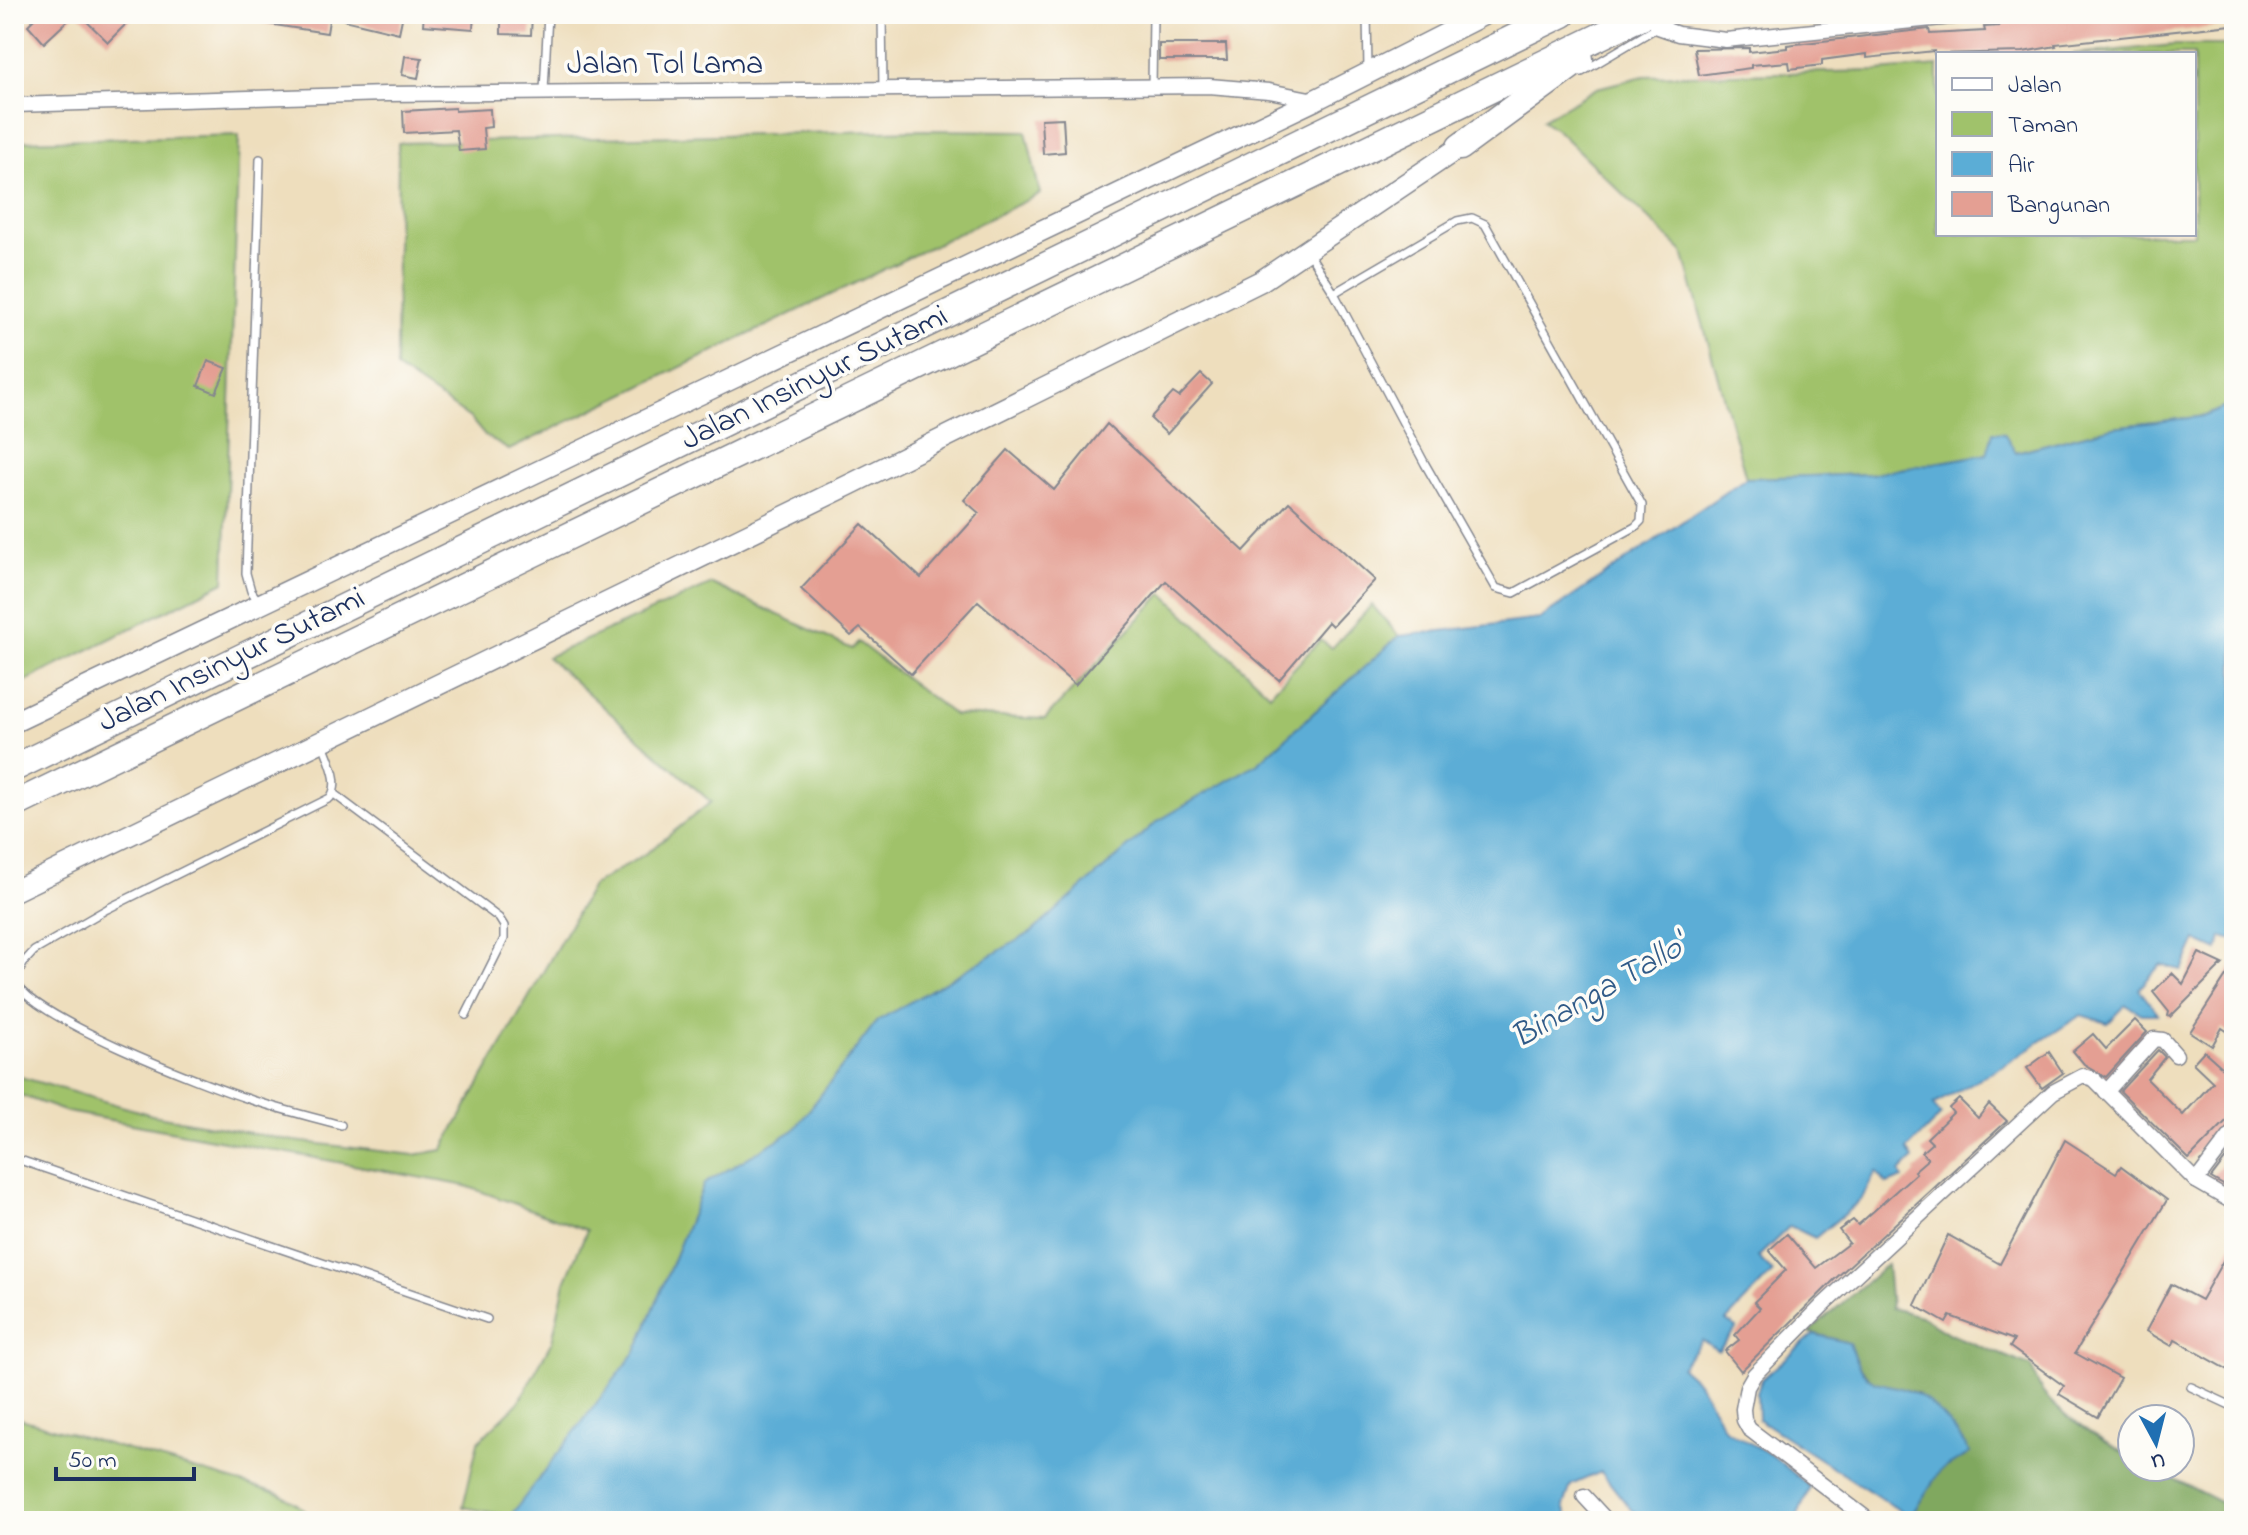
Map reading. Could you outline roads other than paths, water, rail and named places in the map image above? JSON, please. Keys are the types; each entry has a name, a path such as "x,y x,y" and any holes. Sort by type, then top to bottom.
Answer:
{"highway":[{"name":"Jalan Insinyur Sutami","path":"14,768 1563,14"},
{"name":"Jalan Insinyur Sutami","path":"14,805 1644,20"},
{"path":"1460,147 1644,20"}],"street":[{"path":"14,722 1315,100 1485,14"},
{"path":"1644,20 1687,37 1726,40 1981,14"},
{"name":"Jalan Tol Lama","path":"14,105 386,94 1209,86 1269,91 1315,100"},
{"path":"14,891 1261,281 1460,147"},
{"path":"2106,1092 2154,1039 2163,1040 2176,1055"},
{"path":"1870,1521 1749,1429 1743,1409 1750,1381 1823,1305 2053,1092 2085,1076 2094,1079 2196,1181 2234,1203"},
{"path":"2196,1181 2234,1131"},
{"path":"1584,1496 1607,1521"}],"lane":[{"path":"544,94 548,14"},
{"path":"882,14 883,91"},
{"path":"1152,88 1153,14"},
{"path":"1367,14 1368,72"},
{"path":"1577,76 1644,20 1680,14"},
{"path":"1460,147 1553,91"},
{"path":"260,159 246,573 251,591 261,605"},
{"path":"1307,249 1496,588 1514,593 1641,521 1642,505 1485,224 1472,218 1457,221 1334,293"},
{"path":"322,741 336,783 330,798 107,909 53,940 34,951 15,980 27,996 118,1046 248,1099 341,1125"},
{"path":"334,794 499,918 504,926 504,939 466,1015"},
{"path":"14,1158 487,1319"},
{"path":"2191,1387 2234,1407"}],"water":[{"name":"Binanga Tallo'","path":"2234,403 2234,940 2221,937 2218,950 2196,940 2182,970 2160,965 2139,989 2158,1014 2142,1014 2126,1005 2108,1023 2081,1015 2009,1062 1933,1105 1941,1115 1907,1150 1913,1159 1900,1172 1903,1178 1887,1184 1876,1172 1861,1200 1815,1238 1790,1226 1758,1257 1773,1272 1726,1321 1737,1328 1718,1351 1702,1340 1681,1367 1698,1382 1725,1429 1773,1456 1810,1487 1795,1521 1664,1521 1632,1511 1601,1472 1571,1485 1564,1506 1569,1521 486,1521 511,1515 637,1350 704,1184 794,1130 877,1021 1032,932 1158,821 1258,763 1399,636 1540,619 1746,478 1871,474 1987,454 1993,432 2004,433 2016,452 2113,427 2205,416"},
{"path":"1814,1334 1849,1343 1867,1377 1914,1393 1929,1403 1960,1437 1970,1453 1940,1471 1910,1517 1758,1419 1757,1392 1762,1379"}]}
